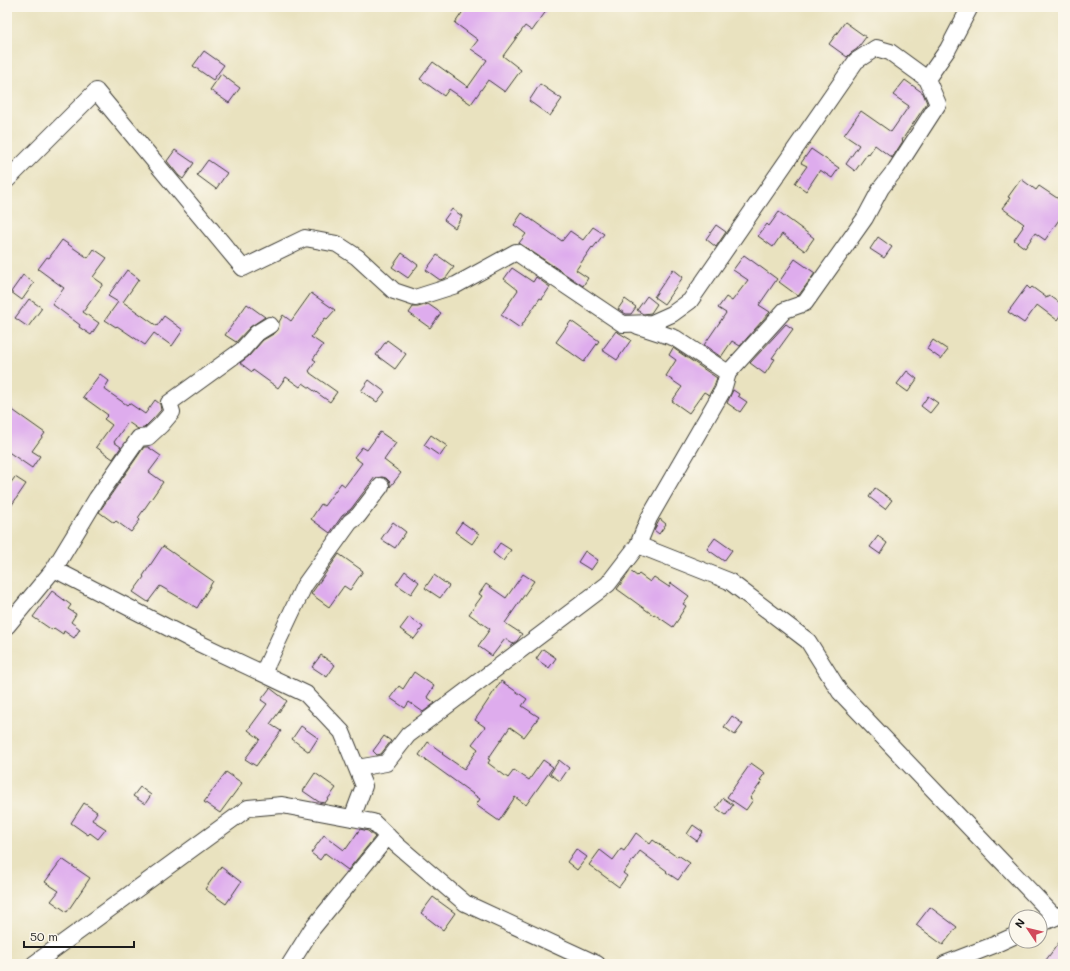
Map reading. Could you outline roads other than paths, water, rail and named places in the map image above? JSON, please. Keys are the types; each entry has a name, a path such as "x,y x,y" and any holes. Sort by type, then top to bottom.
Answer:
{"street":[{"path":"927,79 948,49 970,7"},
{"path":"7,180 96,91 243,268 305,238 337,244 357,257 394,291 415,298 456,285 516,252 623,324 652,323 672,314 690,301 856,61 876,48 890,52 927,79 938,104 896,169 881,188 865,218 805,303 785,310 728,373 723,390 649,518 638,546 608,584 408,735 386,763 357,768"},
{"path":"632,324 675,338 728,373"},
{"path":"7,626 54,569 97,498 139,438 148,437 172,412 169,403 242,350 257,333 270,325"},
{"path":"262,673 304,586 350,522 358,516 381,486"},
{"path":"638,546 728,581 808,641 840,692 1059,916 1048,921"},
{"path":"54,569 190,638 306,694 342,732 364,786 352,818"},
{"path":"34,964 248,808 282,806 373,822 466,903 597,964"},
{"path":"290,964 312,929 388,836"},
{"path":"945,964 1008,939"}]}
